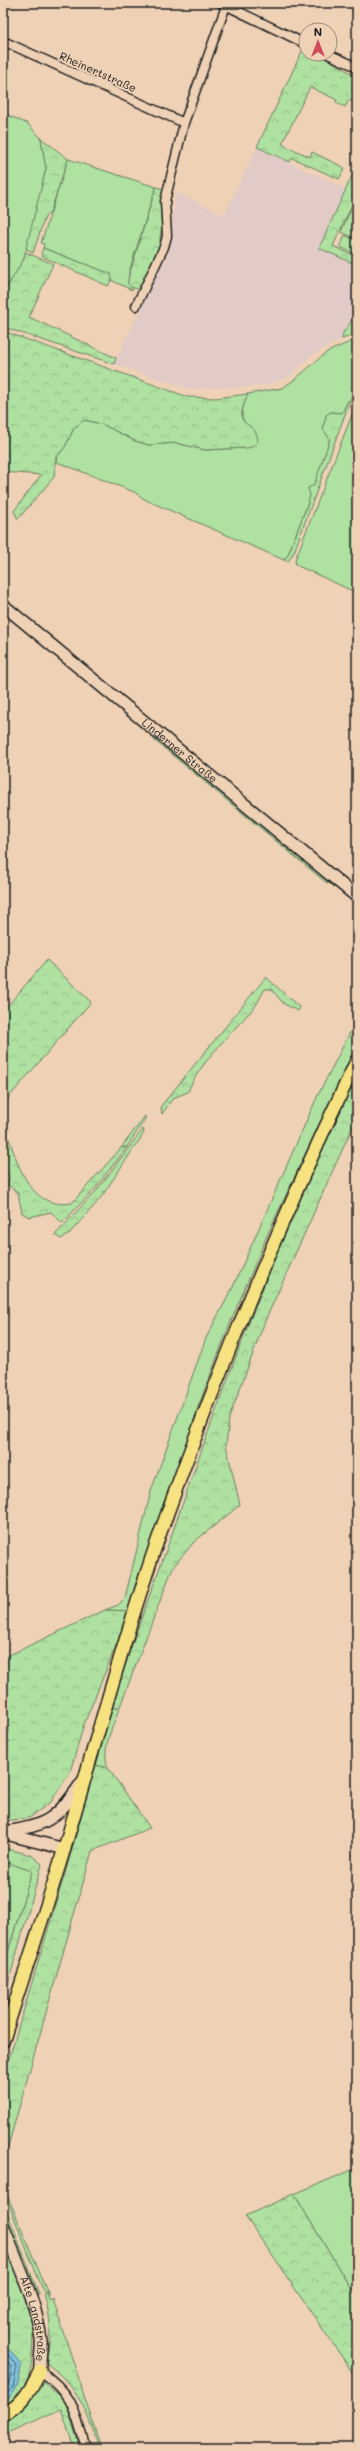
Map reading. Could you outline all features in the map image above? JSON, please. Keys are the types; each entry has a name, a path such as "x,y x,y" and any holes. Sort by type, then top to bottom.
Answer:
{"main road":[{"name":"Linderner Straße","path":"3,605 357,897"},
{"path":"3,2041 64,1849 117,1665 156,1545 199,1425 241,1316 316,1146 357,1060"},
{"path":"3,1833 43,1824 59,1812 86,1776"},
{"path":"3,1833 64,1849"},
{"name":"Alte Landstraße","path":"3,2225 32,2296 42,2342 40,2371"},
{"path":"3,2415 20,2403 29,2393 40,2371"}],"street":[{"path":"136,306 164,247 166,236 165,201 184,123 225,4 298,40"},
{"name":"Rheinertstraße","path":"3,41 184,123"},
{"path":"338,58 357,67"},
{"name":"Alte Landstraße","path":"40,2371 56,2382 69,2397 86,2448"}],"shaded area":[{"path":"257,147 346,189 319,248 357,265 357,313 343,333 342,339 311,356 290,377 268,384 250,387 189,389 114,364 169,249 176,192 224,215"}],"green space":[{"path":"298,60 298,62 332,62 357,77 357,104 349,100 345,107 336,103 337,100 310,87 282,144 310,157 312,152 345,168 339,179 292,158 290,162 257,147"},
{"path":"3,113 28,124 41,138 46,169 24,259 3,294"},
{"path":"41,138 68,159 50,213 45,217 33,253 26,248 46,169"},
{"path":"68,159 156,187 129,272 128,284 133,288 132,290 111,280 111,274 43,248 44,244 41,243"},
{"path":"352,176 357,179 357,194 333,246 357,257 357,265 319,248"},
{"path":"156,187 168,190 160,238 161,246 140,290 131,287 128,284 128,279"},
{"path":"357,195 357,239 341,232"},
{"path":"345,235 357,241 357,255 340,247"},
{"path":"43,248 111,274 112,279 108,286 43,257 41,254"},
{"path":"25,252 53,264 29,317 116,358 114,364 3,327 3,294 24,259"},
{"path":"357,313 357,334 342,339 343,333"},
{"path":"3,331 188,397 215,398 248,394 243,406 242,419 255,432 258,439 255,446 247,448 205,450 176,443 149,445 135,441 102,424 84,420 74,428 65,447 56,457 54,477 18,519 14,511 41,475 3,472"},
{"path":"357,339 357,383 350,401 348,401 342,413 331,412 326,434 330,438 322,466 288,555 284,560 146,500 134,492 57,462 56,458 65,447 74,428 84,420 102,424 135,441 149,445 176,443 205,450 247,448 254,431 245,423 242,415 242,410 248,394 282,388 294,380 327,352"},
{"path":"348,401 350,401 294,552 288,562 284,560 288,555 308,503 310,495 308,488 314,485 330,439 323,429 326,415 331,412 342,413"},
{"path":"357,402 357,593 296,565 295,560"},
{"path":"155,738 214,786 212,788 153,739"},
{"path":"214,786 329,881 328,884 212,788"},
{"path":"47,960 91,1002 3,1104 3,1011"},
{"path":"266,977 300,1008 298,1011 284,1004 271,989 265,989 254,1008 207,1060 199,1071 188,1092 173,1098 162,1114 161,1106"},
{"path":"357,1019 357,1045 269,1231 229,1326 198,1407 175,1482 130,1611 105,1610 118,1605 125,1598 151,1491 206,1338 233,1287 317,1097"},
{"path":"357,1075 357,1117 265,1321 229,1418 226,1445 240,1505 194,1542 173,1567 119,1709 112,1707 119,1682 199,1458 261,1292 307,1183"},
{"path":"145,1116 145,1119 127,1147 121,1148"},
{"path":"3,1123 25,1178 33,1190 43,1199 56,1203 72,1203 121,1148 127,1147 94,1190 62,1223 51,1212 29,1217 22,1213 18,1193 8,1185 9,1176 3,1163"},
{"path":"143,1129 144,1132 142,1136 100,1199 68,1235 61,1239 55,1235 96,1191"},
{"path":"105,1610 130,1611 84,1724 70,1772 51,1802 29,1818 3,1821 3,1658"},
{"path":"112,1707 119,1709 107,1745 106,1760 108,1768 95,1765"},
{"path":"95,1765 108,1768 150,1828 92,1851 3,2164 3,2078 69,1860"},
{"path":"3,1848 31,1855 42,1864 3,2001 3,1969 32,1871 3,1861"},
{"path":"3,1860 32,1871 3,1969"},
{"path":"357,2168 357,2184 355,2185 357,2190 357,2299 294,2194"},
{"path":"3,2185 49,2295 45,2295 3,2190"},
{"path":"294,2194 357,2299 357,2379 245,2216"},
{"path":"7,2212 39,2294 36,2294 5,2216"},
{"path":"3,2232 34,2323 32,2360 27,2380 22,2390 3,2409"},
{"path":"46,2291 50,2301 53,2299 101,2448 99,2448 90,2422 74,2391 57,2372 46,2363 50,2328 44,2294"},
{"path":"42,2381 65,2400 80,2448 74,2448 61,2409 6,2434 3,2419 22,2404"}],"water":[{"path":"3,2311 7,2330 6,2346 21,2364 20,2375 15,2390 3,2403"}]}
